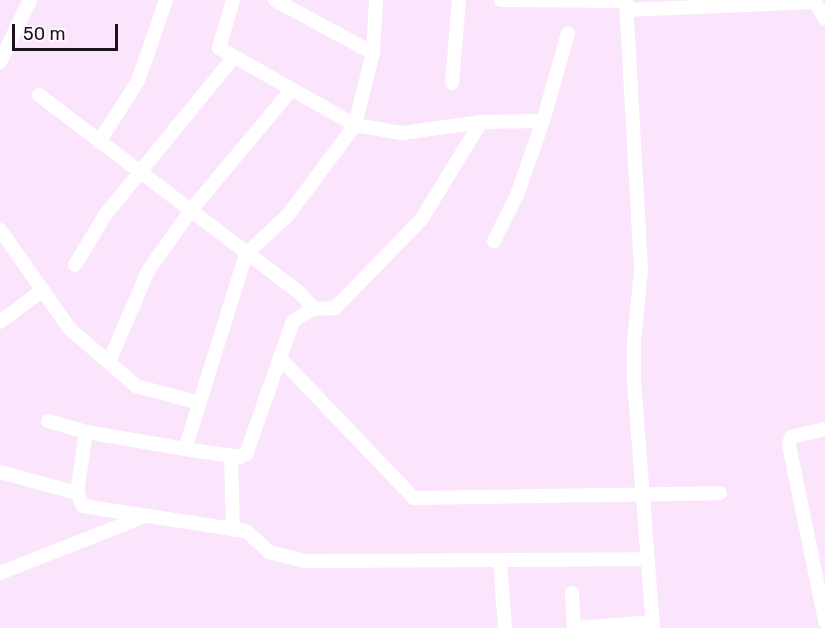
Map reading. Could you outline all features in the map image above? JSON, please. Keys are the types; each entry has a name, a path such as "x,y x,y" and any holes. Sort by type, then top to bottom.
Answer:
{"street":[{"path":"0,62 30,0"},
{"path":"99,142 138,81 166,0"},
{"path":"233,0 218,41 219,48 233,58 355,125 402,133 481,122 543,121"},
{"path":"275,0 373,53"},
{"path":"186,449 246,254 288,215 355,125 373,53 376,0"},
{"path":"452,83 459,0"},
{"path":"501,0 626,4 814,1 825,19"},
{"path":"572,593 576,628 653,625 642,495 634,341 641,270 626,4"},
{"path":"494,241 517,195 543,121 568,33"},
{"path":"75,265 105,215 233,58"},
{"path":"109,362 148,271 192,209 291,90"},
{"path":"39,95 300,293 314,309"},
{"path":"48,421 86,432 239,457 250,447 293,321 314,309 327,311 335,308 421,220 481,122"},
{"path":"0,230 70,329 145,391 200,403"},
{"path":"0,322 43,290"},
{"path":"280,358 414,498 720,493"},
{"path":"825,429 791,436 789,445 825,621"},
{"path":"86,432 77,493 82,506 233,530 253,535 269,552 306,561 500,562 648,559"},
{"path":"231,456 233,530"},
{"path":"0,472 77,493"},
{"path":"0,573 144,516"},
{"path":"500,562 505,628"}]}
